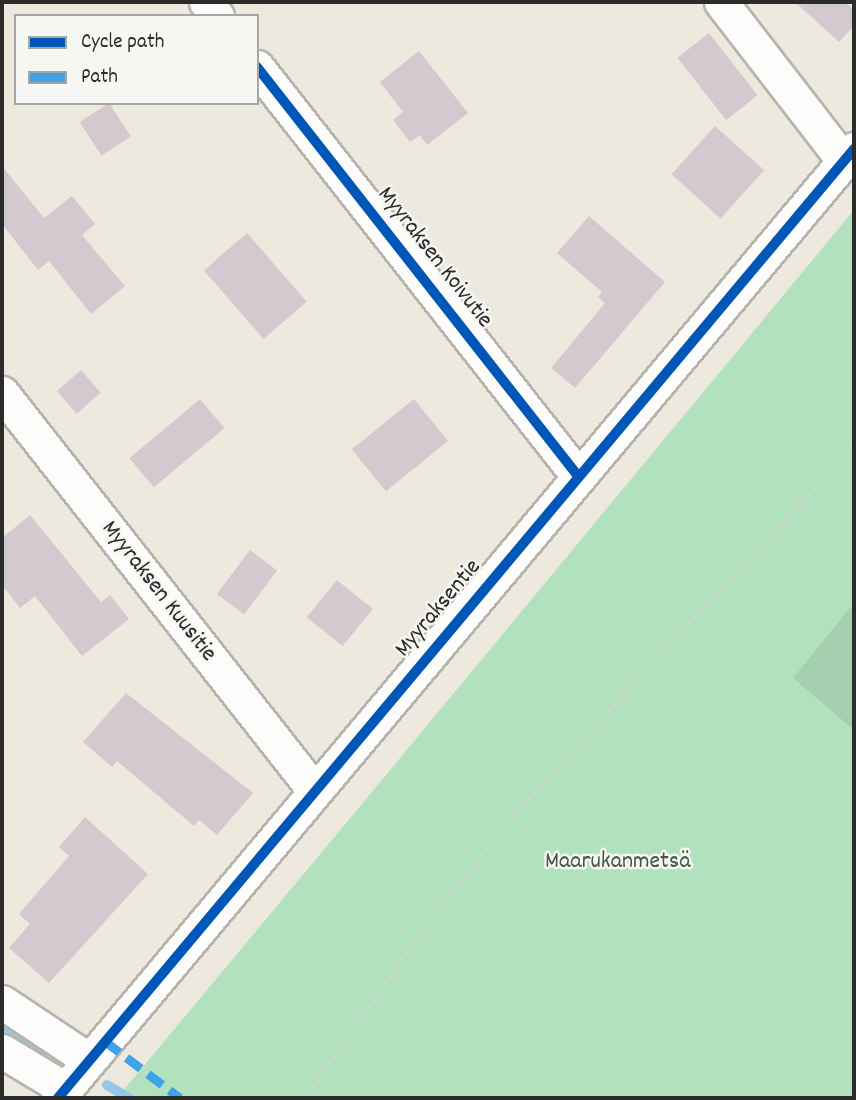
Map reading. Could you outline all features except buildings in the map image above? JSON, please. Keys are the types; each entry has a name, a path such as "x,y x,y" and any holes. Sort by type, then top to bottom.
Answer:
{"street":[{"path":"721,2 849,155"},
{"name":"Myyraksen Koivutie","path":"259,70 578,475"},
{"name":"Myyraksentie","path":"61,1094 849,155"},
{"name":"Myyraksen Kuusitie","path":"2,393 314,790"},
{"path":"2,1002 89,1060"},
{"path":"2,1051 61,1094"}],"path":[{"path":"304,1098 428,921 524,804 854,445"}],"green space":[{"name":"Maarukanmetsä","path":"854,210 854,1098 117,1098 367,798"},
{"path":"854,603 854,730 793,678"}],"waterway":[{"path":"2,1028 44,1052"},
{"path":"107,1085 129,1098"}],"marked path":[{"path":"105,1041 180,1098"}],"cycle path":[{"path":"259,70 578,476"},
{"path":"58,1098 854,149"}]}
